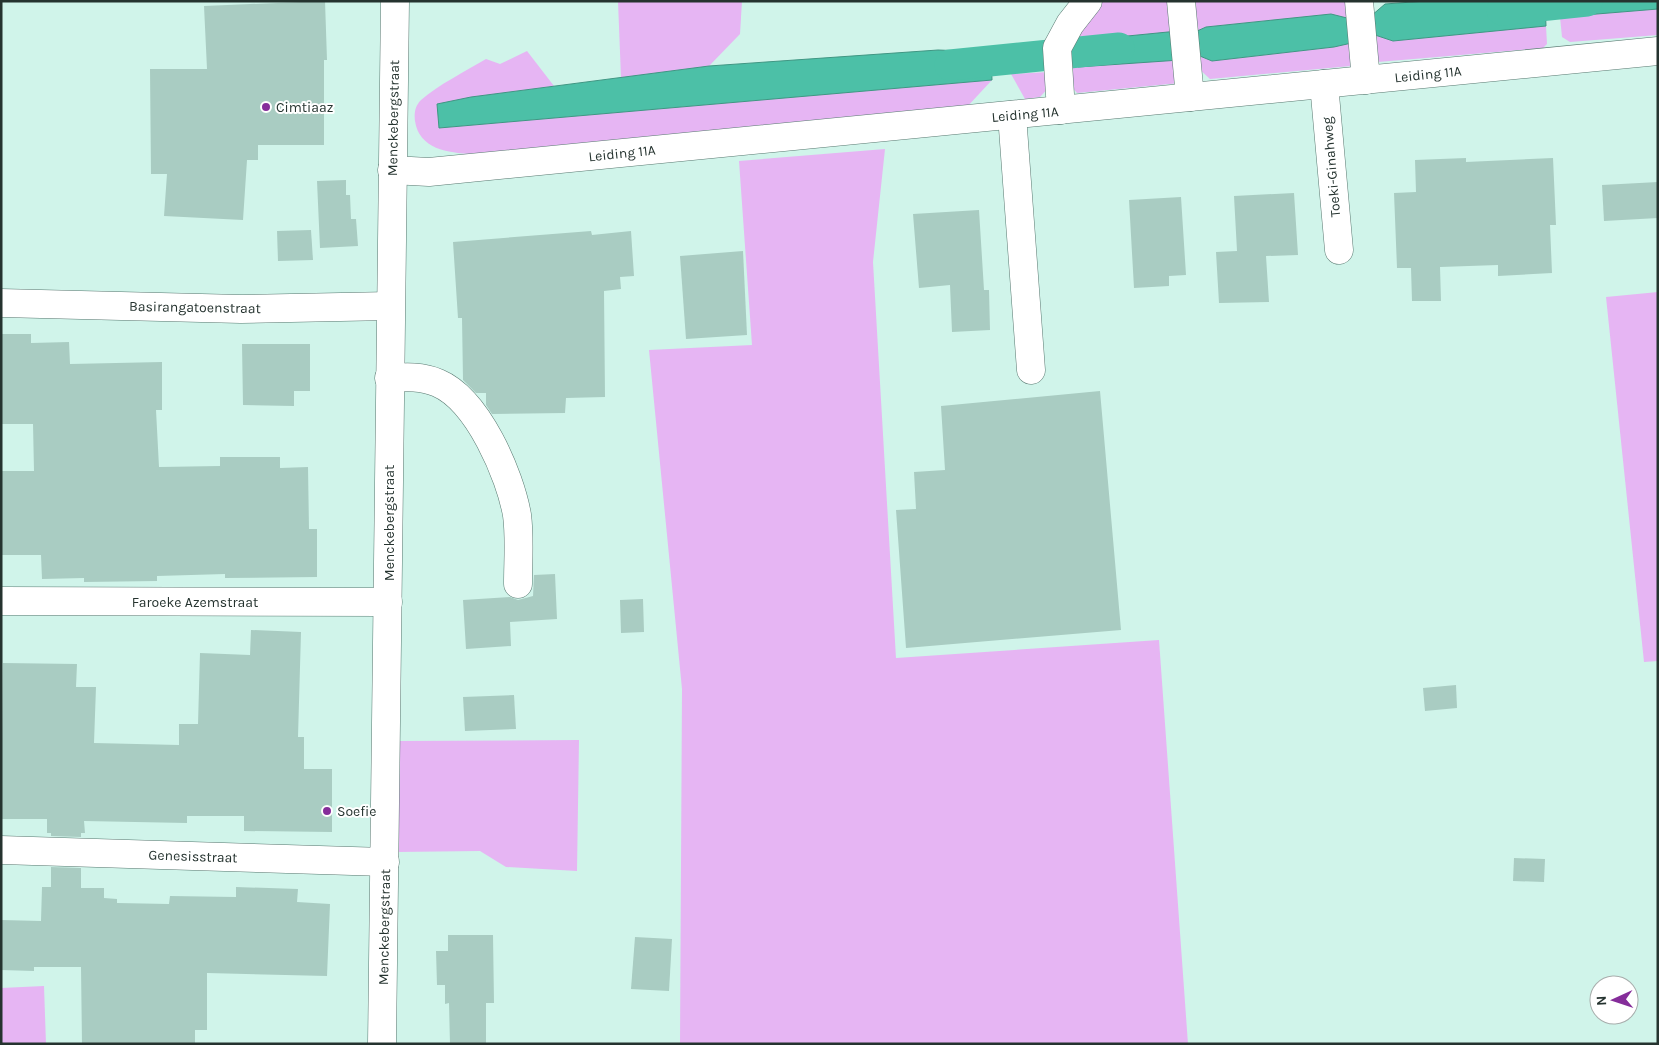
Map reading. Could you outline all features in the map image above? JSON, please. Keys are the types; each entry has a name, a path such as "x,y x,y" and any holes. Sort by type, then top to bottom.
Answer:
{"street":[{"name":"Menckebergstraat","path":"382,1044 395,1"},
{"path":"1061,110 1057,48 1070,24 1088,1"},
{"path":"1181,1 1190,92"},
{"path":"1359,1 1366,80"},
{"name":"Leiding 11A","path":"392,170 429,172 1061,110 1190,92 1324,84 1658,51"},
{"name":"Toeki-Ginahweg","path":"1324,84 1338,250"},
{"path":"1012,115 1031,370"},
{"name":"Basirangatoenstraat","path":"1,303 241,309 390,306"},
{"path":"389,378 415,377 438,383 458,395 485,432 508,475 517,516 518,584"},
{"name":"Faroeke Azemstraat","path":"1,601 388,602"},
{"name":"Genesisstraat","path":"1,850 385,862"}],"shaded area":[{"path":"618,1 742,1 740,34 709,66 621,78"},
{"path":"1101,1 1176,1 1178,31 1077,42 1180,60 1180,83 1077,93 1067,81 1069,46"},
{"path":"1193,1 1353,1 1355,20 1331,14 1206,27 1195,32"},
{"path":"1426,1 1545,1 1546,26 1393,41 1372,34 1371,16 1385,4"},
{"path":"1560,1 1658,1 1658,9 1560,17"},
{"path":"1658,9 1658,35 1570,42 1562,37 1560,17"},
{"path":"1331,14 1355,20 1356,42 1334,47 1212,61 1195,54 1195,32 1206,27"},
{"path":"1546,26 1547,44 1543,48 1378,62 1372,34 1393,41"},
{"path":"1178,31 1180,60 1078,67 1077,41"},
{"path":"1356,42 1351,66 1210,79 1197,67 1195,54 1212,61 1334,47"},
{"path":"938,50 991,52 992,80 439,128 437,104 471,97 709,66"},
{"path":"527,51 554,86 437,104 439,128 992,80 966,108 472,154 444,151 422,138 415,121 415,112 419,102 428,94 486,59 500,64"},
{"path":"1049,72 1051,85 1040,97 1025,99 1011,74"},
{"path":"885,149 873,262 896,658 1159,640 1188,1044 680,1044 682,689 649,350 752,345 739,161"},
{"path":"1658,292 1658,661 1644,662 1606,297"},
{"path":"579,740 577,871 506,867 480,851 397,852 400,741"},
{"path":"44,986 46,1044 1,1044 1,988"}],"building":[{"path":"325,1 327,60 324,60 324,145 258,145 258,160 247,160 243,220 164,216 167,174 151,174 150,69 207,69 204,6"},
{"path":"1466,158 1466,162 1553,158 1556,225 1550,225 1552,273 1498,276 1498,265 1440,267 1441,301 1412,301 1411,268 1397,268 1394,193 1416,192 1415,160"},
{"path":"346,180 346,195 350,195 351,219 356,219 358,246 320,248 317,181"},
{"path":"1658,182 1658,218 1604,221 1602,185"},
{"path":"1294,193 1298,255 1266,256 1269,302 1219,303 1216,252 1237,251 1234,196"},
{"path":"1181,197 1186,275 1169,276 1169,286 1134,288 1129,200"},
{"path":"979,210 984,290 989,290 990,330 952,332 950,285 919,288 913,214"},
{"path":"311,230 313,260 278,261 277,231"},
{"path":"591,231 592,235 631,231 634,276 620,277 621,289 604,291 605,397 566,398 565,413 492,414 486,405 486,393 476,393 463,380 462,318 458,318 453,242"},
{"path":"743,251 747,335 686,339 680,256"},
{"path":"1,334 31,334 31,343 69,342 70,364 162,362 162,410 156,410 159,467 220,466 220,457 280,457 280,468 308,467 309,529 317,529 317,577 225,578 225,574 157,576 157,581 84,582 84,578 42,579 41,555 1,555 1,471 34,471 33,424 1,424"},
{"path":"242,344 310,344 310,391 294,391 294,406 243,405"},
{"path":"1100,391 1121,630 906,648 896,510 916,509 914,472 945,470 941,406"},
{"path":"555,574 557,619 510,622 511,646 466,649 463,600 510,597 518,600 533,596 534,575"},
{"path":"643,599 644,632 621,633 620,600"},
{"path":"251,630 301,632 298,737 304,737 304,769 332,769 332,832 244,831 244,816 187,816 187,823 84,821 85,833 81,833 81,837 51,836 51,833 47,833 47,819 1,819 3,663 77,664 76,687 96,687 94,743 179,745 179,724 198,724 200,653 250,655"},
{"path":"1456,685 1457,708 1425,711 1423,688"},
{"path":"514,695 516,729 465,731 463,697"},
{"path":"1514,858 1545,859 1544,882 1513,881"},
{"path":"51,867 81,868 81,888 104,888 104,898 117,899 117,903 169,904 170,896 236,897 236,887 298,889 297,902 330,904 327,976 207,973 207,1030 195,1030 195,1044 82,1044 81,967 34,967 34,971 1,970 1,920 41,921 42,887 51,887"},
{"path":"448,935 493,935 494,1003 486,1003 486,1044 450,1044 449,1003 445,1004 445,985 437,985 436,951 448,951"},
{"path":"635,937 672,939 669,991 631,989"}],"waterway":[{"path":"1502,10 1587,1"},
{"path":"950,65 1119,48"}],"place":[{"name":"Cimtiaaz","path":"266,107"},
{"name":"Soefie","path":"327,811"}]}
